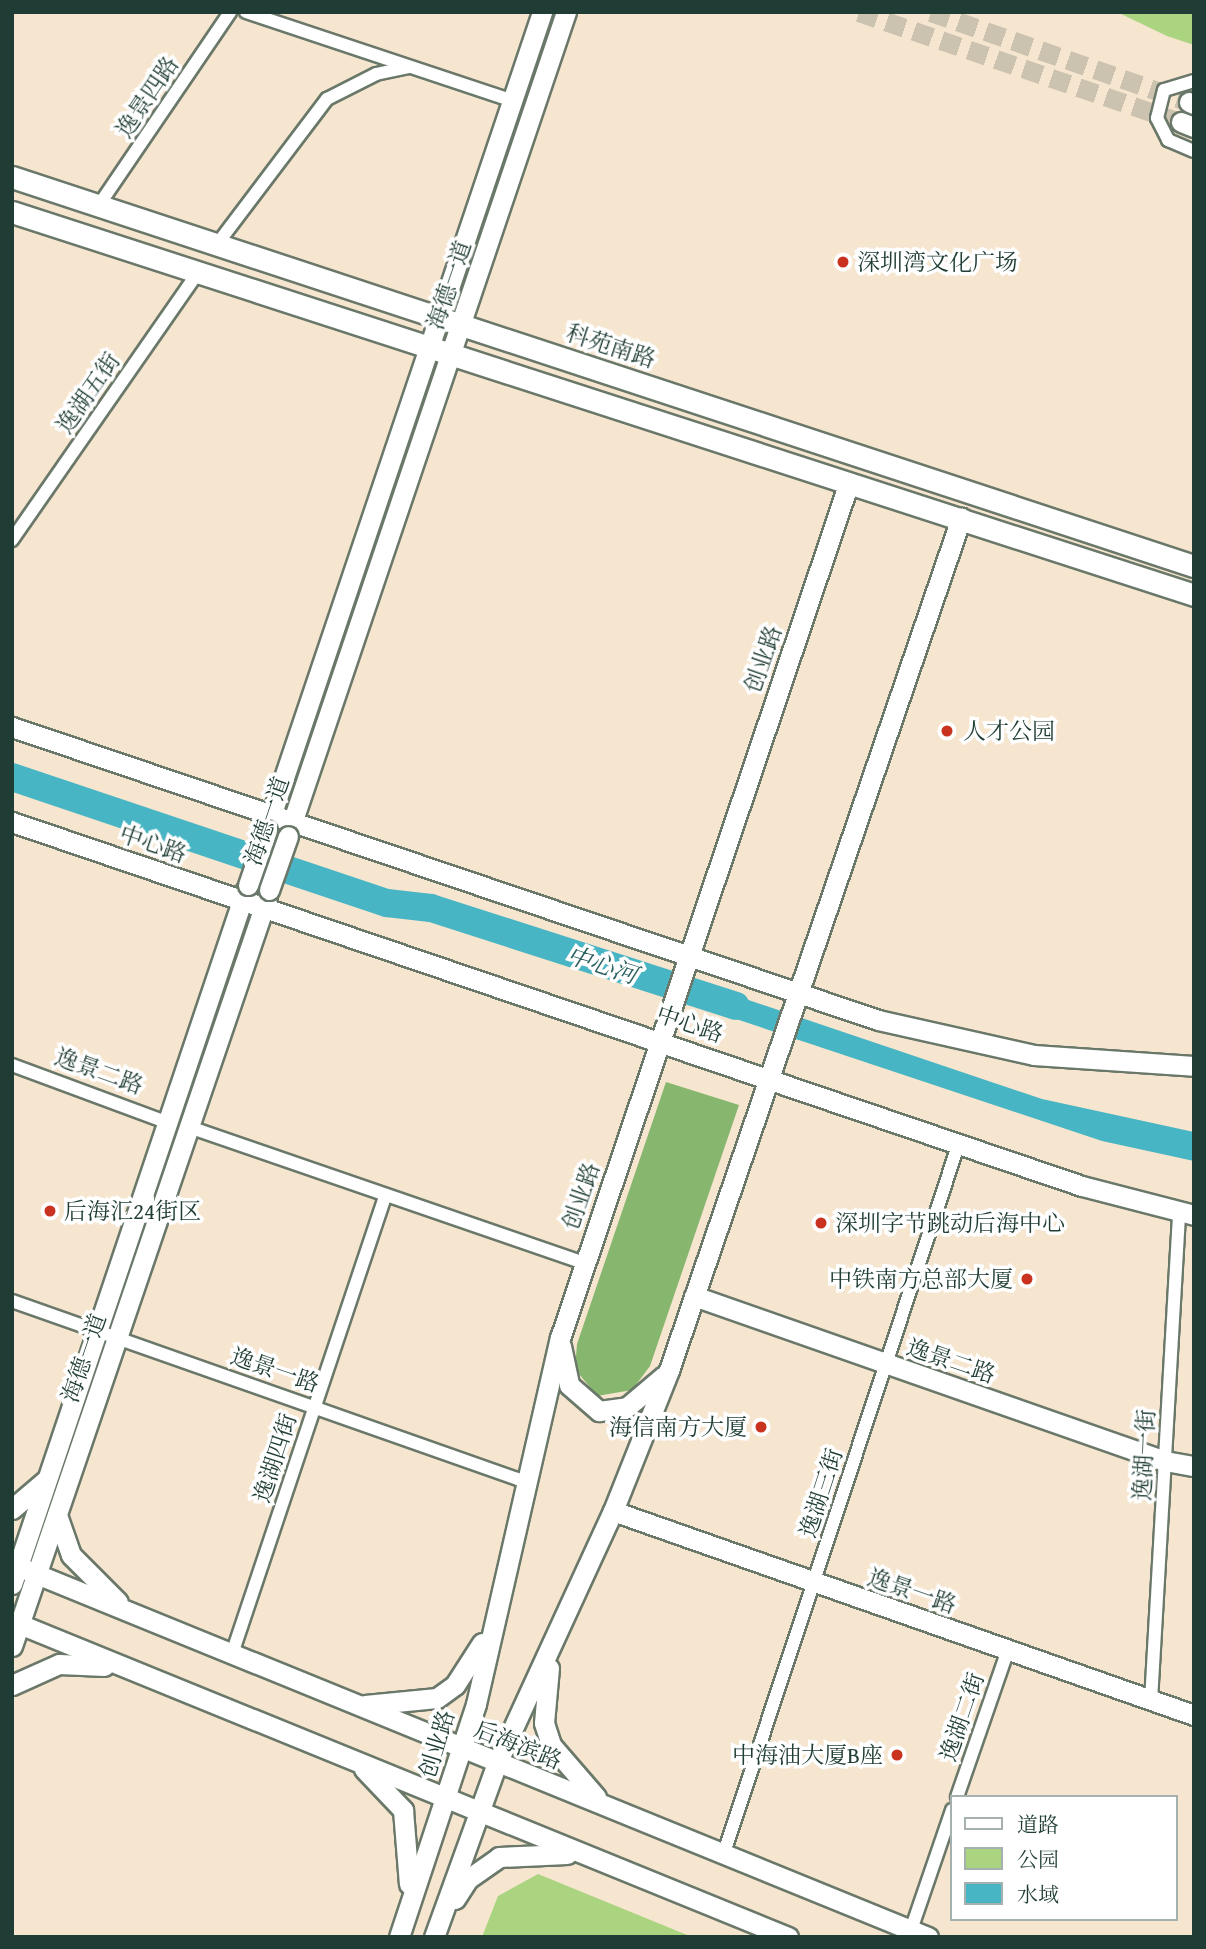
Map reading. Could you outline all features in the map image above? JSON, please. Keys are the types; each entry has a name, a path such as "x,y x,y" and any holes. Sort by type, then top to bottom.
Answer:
{"main road":[{"name":"海德一道","path":"20,1572 57,1514 169,1123 542,12"},
{"name":"海德一道","path":"12,1646 20,1572 57,1453 106,1339 189,1127 566,12"},
{"name":"科苑南路","path":"12,177 1194,566"},
{"path":"12,212 1194,595"},
{"path":"250,289 260,257"},
{"name":"创业路","path":"401,1929 463,1749 499,1600 523,1481 560,1338 849,482"},
{"path":"435,1933 497,1763 614,1511 669,1370 769,1068 961,518"},
{"path":"12,727 269,823 794,996 878,1020 1008,1051 1194,1066"},
{"name":"中心路","path":"12,822 266,899 769,1068 959,1143 1186,1214"},
{"name":"逸景二路","path":"694,1296 1165,1461 1194,1466"},
{"path":"560,1338 569,1385 599,1411 627,1407 669,1370"},
{"path":"12,1508 46,1479 57,1453"},
{"path":"57,1453 57,1514 71,1555 129,1612"},
{"name":"逸景一路","path":"614,1511 1194,1716"},
{"name":"后海滨路","path":"20,1572 129,1612 723,1856 920,1933"},
{"path":"351,1704 437,1698 470,1665 499,1600"},
{"path":"16,1622 788,1937"},
{"path":"555,1642 544,1701 551,1745 583,1788 617,1812"},
{"path":"12,1685 59,1664 135,1672"},
{"path":"350,1757 389,1792 405,1817 411,1856 401,1929"},
{"path":"435,1933 468,1880 499,1857 551,1851 594,1858"}],"street":[{"name":"逸景四路","path":"99,205 230,12"},
{"path":"246,12 511,100"},
{"path":"218,243 327,99 376,74 410,67"},
{"path":"1194,81 1164,90 1157,109 1162,134 1194,150"},
{"name":"逸湖五街","path":"12,540 199,271"},
{"name":"逸景二路","path":"12,1065 169,1123"},
{"path":"189,1127 584,1263"},
{"name":"逸湖三街","path":"723,1856 959,1143"},
{"name":"逸湖四街","path":"232,1654 386,1195"},
{"name":"逸湖一街","path":"1151,1701 1165,1461 1186,1214"},
{"name":"逸景一路","path":"12,1301 106,1339 523,1481"},
{"name":"逸湖二街","path":"958,1795 1007,1650"},
{"path":"920,1933 950,1818"}],"green space":[{"path":"1117,12 1194,12 1194,45 1167,36"},
{"path":"666,1082 739,1105 650,1366 632,1390 597,1396 575,1369 577,1344"},
{"path":"538,1874 692,1937 482,1937 498,1896"}],"water":[{"path":"704,985 1042,1099 1194,1132 1194,1161 1102,1141 697,1006"}],"waterway":[{"name":"中心河","path":"12,777 387,903 431,908 736,1006"}],"tunnel":[{"path":"859,12 1181,122"},
{"path":"931,12 1189,102"}],"place":[{"name":"深圳湾文化广场","path":"843,262"},
{"name":"人才公园","path":"947,731"},
{"name":"后海汇24街区","path":"50,1211"},
{"name":"深圳字节跳动后海中心","path":"821,1223"},
{"name":"中铁南方总部大厦","path":"1027,1279"},
{"name":"海信南方大厦","path":"761,1427"},
{"name":"中海油大厦B座","path":"897,1755"}]}
